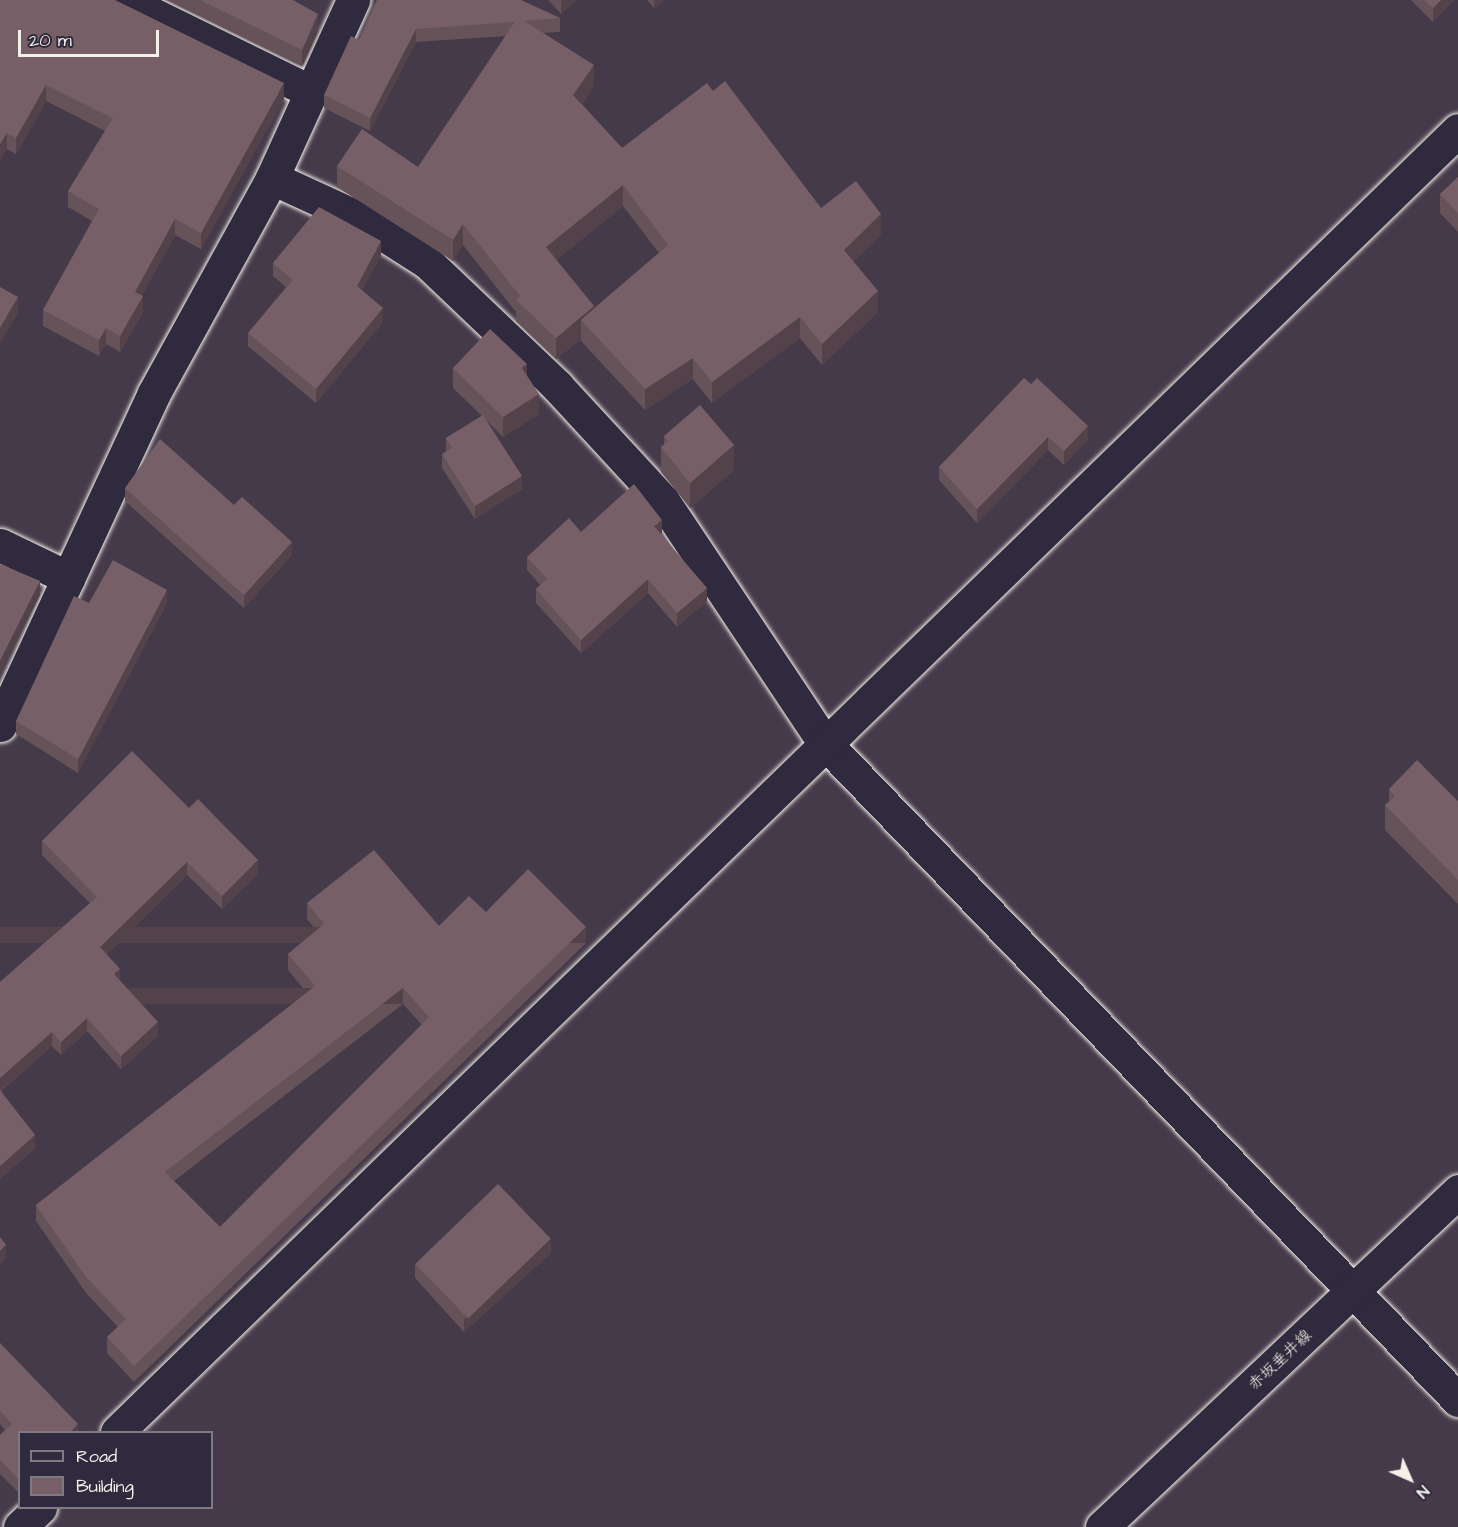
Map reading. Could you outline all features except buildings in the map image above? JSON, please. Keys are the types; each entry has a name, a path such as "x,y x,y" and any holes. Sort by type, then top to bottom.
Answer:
{"street":[{"path":"124,0 312,92"},
{"path":"0,725 154,393 272,178 353,0"},
{"path":"118,1431 825,742 1458,130"},
{"path":"272,178 355,216 427,262 557,386 663,501 825,742 1458,1400"},
{"path":"0,545 69,578"},
{"name":"赤坂垂井線","path":"1102,1527 1458,1191"},
{"path":"20,1527 39,1509"}]}
